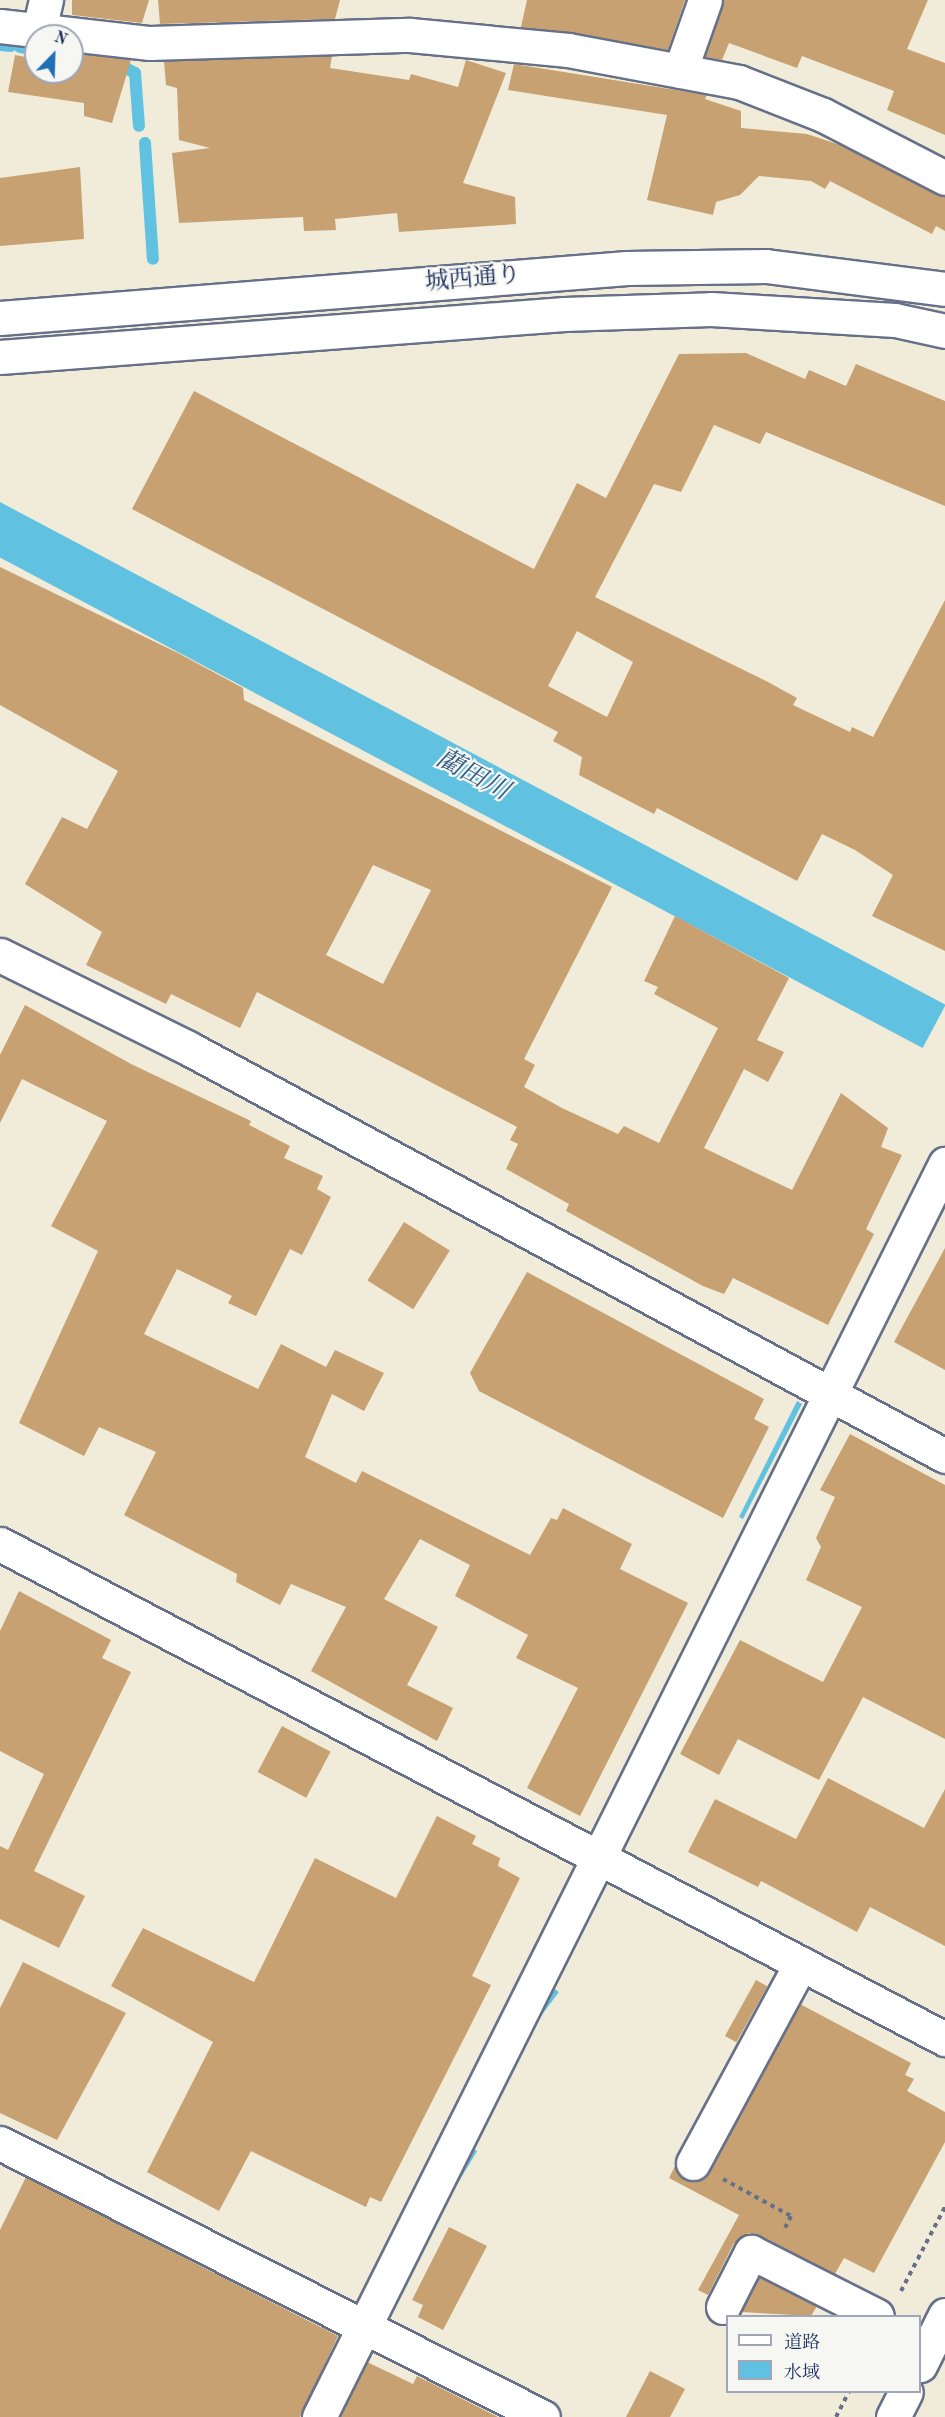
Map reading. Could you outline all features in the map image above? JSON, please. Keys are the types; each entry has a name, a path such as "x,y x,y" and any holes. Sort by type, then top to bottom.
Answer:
{"street":[{"path":"680,71 705,0"},
{"path":"0,26 43,15 150,43 410,35 498,39 739,82 823,115 945,177"},
{"name":"城西通り","path":"0,318 627,268 766,266 945,289"},
{"name":"城西通り","path":"0,357 564,314 711,309 895,320 945,332"},
{"path":"0,955 188,1048 828,1395 945,1456"},
{"path":"319,2417 597,1856 945,1164"},
{"path":"0,1544 945,2039"},
{"path":"693,2163 801,1963"},
{"path":"0,2143 366,2325 543,2417"},
{"path":"723,2307 751,2252 888,2306"},
{"path":"921,2363 945,2315"},
{"path":"893,2417 905,2393"}],"path":[{"path":"888,2306 945,2207"},
{"path":"836,2417 848,2393"}],"water":[{"name":"藺田川","path":"0,502 945,1004 923,1048 0,557"},
{"path":"797,1401 802,1404 743,1519 739,1517"},
{"path":"555,1989 559,1992 465,2117 461,2114"},
{"path":"472,2148 477,2151 377,2318 372,2315"}],"building":[{"path":"72,0 149,0 142,23 72,15"},
{"path":"158,0 340,0 335,19 160,24"},
{"path":"527,0 685,0 668,50 521,27"},
{"path":"723,0 928,0 907,49 945,63 945,135 887,110 894,91 802,56 797,68 729,43 722,60 705,57"},
{"path":"84,54 131,60 112,123 84,116 84,103 8,92 15,55 24,57 24,84 84,84"},
{"path":"332,56 330,68 409,80 411,74 458,87 466,60 506,73 463,183 515,197 516,224 399,232 397,213 335,219 336,230 304,231 303,217 179,223 172,153 210,148 179,140 177,88 166,85 164,61"},
{"path":"514,64 707,95 705,99 741,111 741,128 807,134 840,145 945,197 945,231 936,226 932,234 830,181 825,189 811,181 759,176 740,195 716,202 713,215 647,200 667,115 508,90"},
{"path":"80,167 84,239 0,246 0,178"},
{"path":"746,353 805,379 809,370 846,386 856,364 945,401 945,506 766,432 760,444 714,425 681,492 654,484 595,597 768,682 797,698 793,705 850,732 852,727 873,737 945,600 945,951 872,916 893,875 855,850 822,834 797,881 657,808 654,814 579,775 582,757 553,741 558,732 132,509 194,391 534,569 577,483 606,498 679,354","holes":["577,631 633,662 607,717 548,686"]},
{"path":"0,567 178,653 243,688 244,700 612,887 524,1059 535,1065 524,1087 618,1134 624,1126 659,1143 718,1028 654,994 658,987 644,981 675,916 789,978 757,1040 784,1052 768,1082 744,1069 704,1148 792,1190 841,1093 888,1128 881,1147 902,1155 866,1229 874,1234 828,1325 733,1278 724,1294 703,1286 566,1211 569,1204 506,1169 518,1144 510,1140 517,1127 257,992 240,1028 171,994 166,1004 86,965 102,932 25,884 62,817 87,829 118,771 0,705","holes":["373,865 431,890 383,984 326,955"]},
{"path":"25,1005 131,1064 251,1121 249,1125 290,1146 284,1158 323,1176 317,1189 331,1197 302,1255 290,1249 256,1316 228,1303 232,1296 177,1269 144,1334 258,1389 281,1344 326,1367 335,1350 384,1373 364,1411 332,1394 305,1457 356,1483 362,1471 530,1555 551,1518 557,1520 563,1508 632,1544 620,1569 688,1603 580,1816 527,1788 578,1688 516,1658 528,1635 455,1596 470,1565 420,1539 384,1599 438,1627 407,1685 453,1708 437,1741 311,1671 346,1607 291,1584 280,1605 236,1582 237,1574 124,1515 156,1452 99,1427 84,1456 19,1423 98,1251 51,1226 107,1121 22,1079 0,1123 0,1055"},
{"path":"404,1222 450,1251 413,1309 367,1281"},
{"path":"945,1248 945,1370 894,1342"},
{"path":"527,1272 764,1399 754,1419 769,1427 723,1518 479,1391 470,1373"},
{"path":"850,1434 945,1485 945,1739 863,1697 819,1780 738,1739 719,1775 680,1754 740,1640 823,1682 862,1607 806,1580 821,1547 816,1538 835,1497 820,1490"},
{"path":"19,1591 111,1640 102,1658 131,1672 34,1871 85,1896 59,1948 0,1919 0,1846 8,1850 44,1774 0,1751 0,1631"},
{"path":"282,1726 331,1752 306,1798 258,1772"},
{"path":"828,1778 924,1828 945,1789 945,1946 870,1907 857,1932 761,1881 758,1887 688,1852 715,1799 796,1839"},
{"path":"437,1816 476,1836 472,1844 500,1858 498,1866 520,1878 472,1976 491,1985 381,2202 370,2197 366,2207 251,2151 219,2211 147,2172 213,2042 111,1986 143,1928 254,1982 315,1858 396,1898"},
{"path":"23,1962 126,2013 57,2140 0,2113 0,2008"},
{"path":"756,1980 767,1986 736,2042 725,2036"},
{"path":"800,2004 911,2063 905,2075 914,2079 907,2091 945,2112 945,2142 874,2273 844,2258 835,2274 749,2233 734,2243 708,2295 698,2290 739,2215 669,2178 675,2166 693,2182 709,2172"},
{"path":"26,2177 338,2336 300,2417 0,2417 0,2230"},
{"path":"449,2227 487,2246 443,2330 418,2317 423,2305 412,2300"},
{"path":"759,2277 817,2306 812,2315 741,2312"},
{"path":"367,2362 413,2384 417,2376 498,2417 340,2417"},
{"path":"650,2371 685,2389 670,2417 626,2417"}],"waterway":[{"path":"0,45 11,46"},
{"path":"20,47 24,48"},
{"path":"115,62 135,73 139,126"},
{"path":"145,143 153,259"}]}
